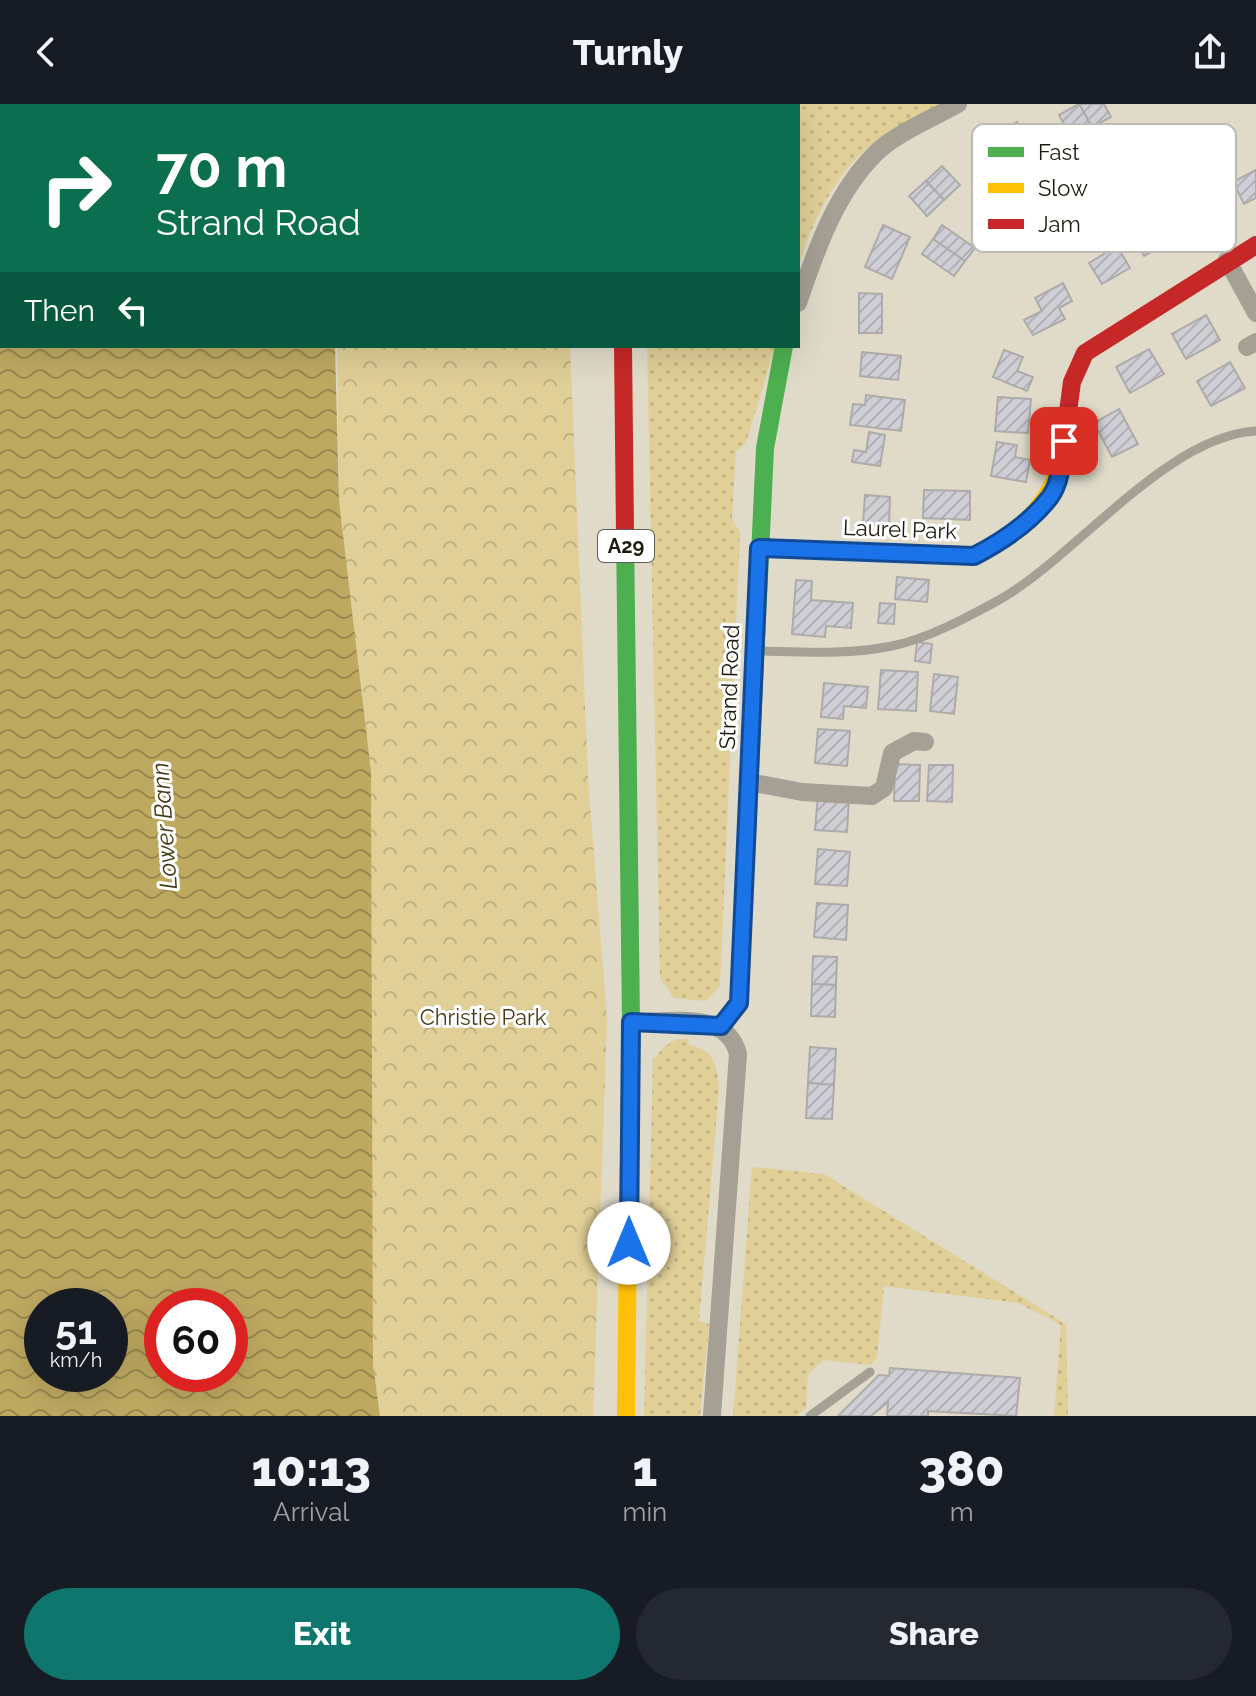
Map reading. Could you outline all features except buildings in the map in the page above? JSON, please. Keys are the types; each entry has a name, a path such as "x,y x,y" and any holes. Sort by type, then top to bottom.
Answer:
{"street":[{"path":"800,297 813,259 840,200 879,150 958,104"},
{"name":"Laurel Park","path":"759,548 974,556 1002,542 1050,496 1060,471 1072,382 1085,353 1227,260 1256,245"},
{"path":"1227,260 1256,313"},
{"name":"A29","path":"623,348 631,1022 626,1416"},
{"name":"Strand Road","path":"721,1026 739,1003 765,448 784,348"},
{"path":"749,782 802,792 872,796 884,788 892,753 914,741 925,742"},
{"path":"631,1022 721,1026 734,1040 738,1054 712,1416"}],"lane":[{"path":"755,651 855,651 896,645 946,624 1001,599 1198,448 1234,433 1256,431"},
{"path":"810,1416 870,1372"}],"green space":[{"path":"800,104 941,104 896,128 858,157 835,185 809,235 800,262"},
{"name":"Christie Park","path":"337,348 570,348 588,777 607,1021 593,1416 380,1416 373,1364 339,501"},
{"path":"647,348 774,348 746,443 736,451 732,519 740,532 720,986 706,1001 674,998 660,978"},
{"path":"677,1039 688,1039 689,1045 709,1055 715,1066 719,1089 699,1321 709,1324 700,1416 644,1416 653,1060 664,1047"},
{"path":"752,1167 824,1174 1066,1324 1068,1416 1054,1416 1061,1325 1018,1303 884,1286 877,1358 870,1365 824,1360 808,1374 806,1408 797,1416 733,1416"}],"water":[{"name":"Lower Bann","path":"0,348 335,348 339,501 371,772 373,1364 380,1416 0,1416"}],"traffic: fast":[{"path":"721,1026 739,1003 765,448 784,348"},
{"path":"625,532 631,1022 628,1231"}],"traffic: slow":[{"path":"759,548 974,556 1006,537 1033,514 1053,485 1063,449"},
{"path":"626,1416 628,1231"}],"traffic: jam":[{"path":"1063,449 1072,382 1085,353 1256,245"},
{"path":"623,348 625,532"}],"route":[{"path":"629,1243 631,1022 701,1022 721,1026 739,1003 759,548 974,556 1002,542 1050,496 1060,471 1064,441"}]}
